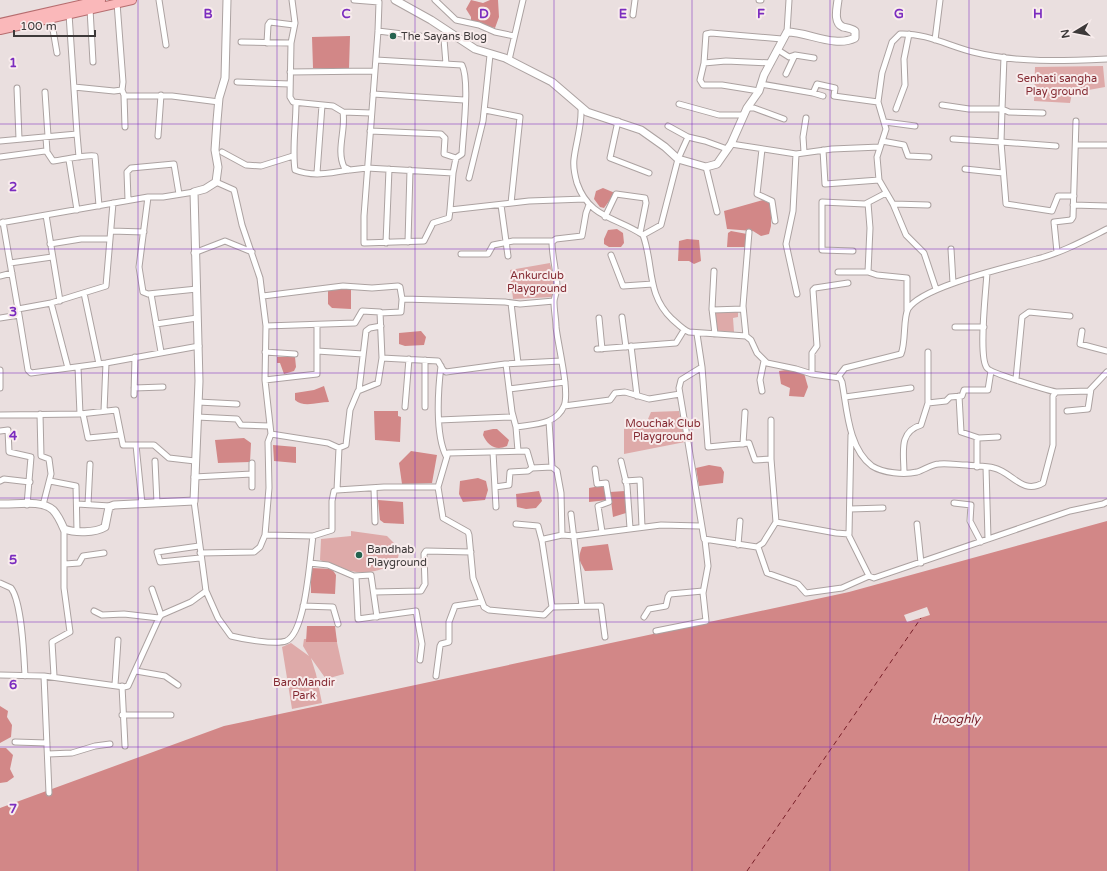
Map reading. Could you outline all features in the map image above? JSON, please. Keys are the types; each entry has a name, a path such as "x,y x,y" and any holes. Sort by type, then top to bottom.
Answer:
{"main road":[{"path":"0,23 101,0"},
{"path":"0,30 132,0"}],"street":[{"path":"158,0 166,45"},
{"path":"216,182 218,167 215,150 219,102 226,78 227,0"},
{"path":"292,0 294,25 291,43 290,97 293,102 333,106 343,112 371,113"},
{"path":"354,0 379,2 363,242 367,244 425,240 433,224 448,219 456,158 462,154 464,71 462,65 376,60"},
{"path":"395,0 431,20 475,49 509,60 552,82 574,100 581,108 595,115 618,121 641,130 665,147 678,160 706,167 717,164 729,146 747,108 760,88 786,32 789,0"},
{"path":"435,0 456,20 479,25 495,32 514,36"},
{"path":"509,60 523,0"},
{"path":"633,15 635,0"},
{"path":"786,32 837,41 851,40 855,38 855,31 841,26 838,23 836,17 838,0"},
{"path":"935,40 940,0"},
{"path":"117,3 125,127"},
{"path":"90,9 93,62"},
{"path":"69,14 76,134 79,156"},
{"path":"51,18 57,53"},
{"path":"267,43 268,24 270,22 294,25"},
{"path":"378,31 444,39 446,64"},
{"path":"782,39 711,33 706,34 704,63 700,80 703,85 760,88 813,93 823,96"},
{"path":"936,289 924,253 906,235 893,204 879,180 877,157 885,135 885,122 878,102 882,73 892,42 900,34 915,34 974,53 1004,57 1047,62 1107,59"},
{"path":"896,109 905,85 904,59 909,34"},
{"path":"241,42 291,43"},
{"path":"778,50 789,57 795,55 814,58"},
{"path":"469,178 485,110 490,55"},
{"path":"786,74 795,55"},
{"path":"1004,57 1001,142 1006,204 1052,211 1058,196 1074,196"},
{"path":"704,63 726,61 771,63"},
{"path":"290,72 374,71"},
{"path":"237,82 290,84"},
{"path":"813,93 817,84 835,88 834,96 878,102"},
{"path":"74,87 123,92 126,96 161,95 219,102"},
{"path":"17,88 19,139"},
{"path":"44,92 47,152 53,161 69,160 79,156 95,156 99,206"},
{"path":"373,94 464,100"},
{"path":"158,136 161,95"},
{"path":"296,102 293,156 295,170 302,173 330,173 367,168 453,173"},
{"path":"679,104 718,115 744,115"},
{"path":"318,173 322,105"},
{"path":"942,105 969,109 1002,109 1009,112 1043,113"},
{"path":"581,108 580,127 573,162 575,177 585,199 589,205 606,217 641,234 660,226 678,160 688,137"},
{"path":"747,108 754,108 784,119"},
{"path":"485,110 520,117 511,203"},
{"path":"343,112 341,161 344,167 350,170"},
{"path":"804,152 806,118"},
{"path":"1057,252 1054,223 1072,219 1076,120"},
{"path":"618,121 610,159 649,173"},
{"path":"885,122 914,126"},
{"path":"668,126 688,137 705,141 729,146 796,154 823,150 880,147"},
{"path":"370,131 441,134 445,138 444,154 456,158"},
{"path":"0,141 76,134"},
{"path":"953,139 1056,146"},
{"path":"882,141 903,144 908,156 929,157"},
{"path":"1076,145 1107,145"},
{"path":"762,149 757,194 772,201 775,221"},
{"path":"823,150 825,184 879,180"},
{"path":"0,157 47,152"},
{"path":"222,152 246,165 261,166 293,156"},
{"path":"796,154 792,211 786,244 797,294"},
{"path":"69,160 77,210"},
{"path":"128,200 127,172 131,168 174,164 176,166 179,194"},
{"path":"706,167 716,212"},
{"path":"386,243 389,169"},
{"path":"965,169 1003,173"},
{"path":"408,242 410,170"},
{"path":"199,346 106,363 31,373 29,372 12,273 1,222 46,216 128,200 194,192 216,182"},
{"path":"199,546 157,552 160,562 200,555 254,552 260,547 265,535 269,488 268,442 271,434 265,380 266,326 260,278 242,224 234,190 216,182"},
{"path":"194,192 194,253 199,346 198,417 194,501 206,591 218,618 230,635 252,640 282,642 288,639 299,624 310,563 313,536"},
{"path":"853,251 822,250 822,202 868,203 886,193"},
{"path":"606,217 616,194 645,198 646,203 641,234 653,284 661,304 684,330 697,334 746,336 751,340 757,353 764,361 812,374 838,377 842,382 851,435 850,531 848,534 869,576"},
{"path":"148,197 139,273 143,292 151,294 196,289"},
{"path":"450,210 529,201 585,199"},
{"path":"18,309 60,301 107,284 113,203"},
{"path":"868,203 870,228 868,272"},
{"path":"500,204 508,256"},
{"path":"893,204 928,205"},
{"path":"461,254 488,254 493,245 506,242 532,240 552,241 556,239 580,237 583,234 586,213 589,205"},
{"path":"1073,205 1107,206"},
{"path":"46,216 60,301"},
{"path":"907,311 916,301 936,289 1057,252 1107,229"},
{"path":"111,231 144,232"},
{"path":"746,336 743,309 744,275 750,232"},
{"path":"50,244 81,239 110,239"},
{"path":"194,253 225,241 252,252"},
{"path":"516,427 540,425 554,418 564,406 565,382 554,301 557,286 552,259 552,241"},
{"path":"951,249 953,283"},
{"path":"611,255 623,286 653,284"},
{"path":"10,263 52,257"},
{"path":"714,272 712,310 714,334"},
{"path":"838,272 868,272 877,275 906,278 907,311 901,354 845,368 838,377"},
{"path":"0,276 12,273"},
{"path":"987,273 983,361 986,367 991,371 1032,386 1056,392 1086,392 1091,389 1107,372"},
{"path":"812,374 811,355 817,346 813,290 815,288 848,283"},
{"path":"263,296 343,286 372,288 398,286 400,287 402,299 401,312 380,313 363,311 355,323 266,326"},
{"path":"84,293 99,364"},
{"path":"151,294 161,352"},
{"path":"402,299 520,304 554,301"},
{"path":"51,303 68,368"},
{"path":"511,303 518,363"},
{"path":"712,310 743,309"},
{"path":"1016,379 1022,317 1029,312 1070,316"},
{"path":"358,390 378,383 382,358 380,313"},
{"path":"0,318 19,315"},
{"path":"622,317 637,396"},
{"path":"156,324 197,318"},
{"path":"599,318 600,349 676,343 684,330"},
{"path":"265,380 316,374 317,325"},
{"path":"271,434 328,443 339,448 346,445 350,410 358,390 366,331 370,328 381,326"},
{"path":"955,327 984,327"},
{"path":"1082,331 1080,344 1107,351"},
{"path":"697,334 702,367 708,447 751,444 755,460 771,459"},
{"path":"317,351 363,354"},
{"path":"265,352 295,354"},
{"path":"904,473 904,437 912,428 921,425 928,402 928,352"},
{"path":"134,396 135,357"},
{"path":"382,358 438,360 446,372 506,364 561,361"},
{"path":"405,407 409,359"},
{"path":"425,407 426,360"},
{"path":"762,391 760,380 764,361"},
{"path":"104,411 106,363"},
{"path":"506,364 513,417 516,427 518,451"},
{"path":"441,365 437,395 443,449 446,456 438,487 443,518 468,532 474,582 485,608 489,610 541,616 552,607 601,607 605,637"},
{"path":"78,367 82,414 88,438 120,435"},
{"path":"656,631 705,622 703,591 708,569 705,540 700,526 679,385 681,380 702,367"},
{"path":"0,370 0,388"},
{"path":"928,402 946,401 950,397 963,396 964,390 988,390 991,371"},
{"path":"509,389 565,382"},
{"path":"134,388 162,387"},
{"path":"845,398 911,388"},
{"path":"1067,411 1088,409 1091,389"},
{"path":"564,406 610,400 615,393 625,392 649,399 680,394"},
{"path":"851,435 871,465 884,471 904,473 915,472 938,464 986,467 994,468 1020,484 1029,486 1043,483 1053,445 1052,396 1056,392"},
{"path":"959,396 960,431 977,438 998,437"},
{"path":"198,402 237,404"},
{"path":"0,415 82,414 116,411 123,445 154,445 169,458 195,461"},
{"path":"743,444 745,412"},
{"path":"40,414 41,456 50,460 51,470 50,480 43,505"},
{"path":"198,417 237,419 242,425 269,426"},
{"path":"439,420 513,417"},
{"path":"705,540 758,547 763,543 776,522 771,459 771,420"},
{"path":"549,421 552,467"},
{"path":"0,431 8,430 9,452 31,457 28,505"},
{"path":"977,438 977,467"},
{"path":"136,445 142,504"},
{"path":"265,535 313,536 332,530 332,501 334,491 336,490 339,448"},
{"path":"446,456 448,453 528,451 532,468"},
{"path":"493,452 496,507"},
{"path":"155,461 157,503"},
{"path":"621,461 625,481 630,528"},
{"path":"252,463 252,487"},
{"path":"88,504 90,464"},
{"path":"495,486 509,485 510,472 528,471 532,468 552,467 557,471 560,477 562,536"},
{"path":"986,467 988,539"},
{"path":"595,469 597,484 606,483 609,497 609,502 598,506 602,532"},
{"path":"194,477 252,474"},
{"path":"0,481 4,479 30,482"},
{"path":"50,480 75,485 77,490 77,531"},
{"path":"625,481 640,480 642,527"},
{"path":"336,490 438,487"},
{"path":"374,488 375,522"},
{"path":"77,504 110,506 194,501"},
{"path":"758,547 767,573 798,584 806,592 823,592 842,588 869,576 874,578 921,563 1070,511 1107,502"},
{"path":"954,503 971,505 970,521 981,542"},
{"path":"0,504 43,505 55,513 64,529 64,588 70,632 52,642 54,676"},
{"path":"64,529 77,531 101,529 105,527 110,506"},
{"path":"850,509 883,508"},
{"path":"571,514 575,536 582,606"},
{"path":"738,545 740,521"},
{"path":"776,522 848,534"},
{"path":"516,524 538,526 542,541 552,607"},
{"path":"542,541 562,536 575,536 664,524 700,526"},
{"path":"917,524 921,563"},
{"path":"374,592 421,591 425,584 424,554 426,551 471,552"},
{"path":"65,564 79,563 82,556 104,553"},
{"path":"310,563 328,565 354,576 371,576 377,616"},
{"path":"354,576 357,619 416,611 422,644 420,660"},
{"path":"0,583 11,588 16,598 23,644 25,676"},
{"path":"0,675 54,676 122,686 130,684 160,617 152,589"},
{"path":"94,611 102,615 124,614 160,617 191,602 206,591"},
{"path":"644,617 649,609 666,606 670,594 703,591"},
{"path":"436,676 440,645 449,642 449,622 455,606 482,602"},
{"path":"303,606 333,607 338,624"},
{"path":"115,685 118,640"},
{"path":"136,671 165,676 178,685"},
{"path":"44,676 49,793"},
{"path":"122,686 122,715 125,746"},
{"path":"122,715 171,715"},
{"path":"16,742 47,743"},
{"path":"48,754 72,753 95,746 110,744"}],"green space":[{"name":"Senhati sangha Play ground","path":"1103,66 1105,87 1072,93 1070,103 1034,101 1035,67"},
{"name":"Ankurclub Playground","path":"550,263 554,279 552,297 513,299 510,270"},
{"path":"738,309 738,317 733,318 734,332 716,331 713,311"},
{"name":"Mouchak Club Playground","path":"679,411 685,442 624,454 624,429 645,426 651,412"},
{"name":"Bandhab Playground","path":"351,531 387,536 400,549 397,562 377,571 358,572 340,568 320,560 321,539 351,536"},
{"name":"BaroMandir Park","path":"336,638 344,674 326,679 311,658 322,703 292,709 282,647 291,643 309,656 303,646 304,639"}],"water":[{"path":"471,0 483,3 490,0 498,0 499,17 495,28 471,22 471,17 466,9"},
{"path":"350,36 349,69 313,68 312,37"},
{"path":"603,188 615,193 604,208 600,207 594,199 596,191"},
{"path":"763,200 771,204 771,226 769,234 761,236 753,231 727,229 724,211"},
{"path":"617,229 623,233 624,243 621,247 609,247 604,244 604,239 608,230"},
{"path":"731,231 747,234 746,247 727,247 728,233"},
{"path":"687,239 699,240 701,261 694,264 689,261 678,261 679,241"},
{"path":"328,288 351,288 351,309 332,308 328,304"},
{"path":"421,331 426,337 424,345 405,346 399,344 399,333"},
{"path":"277,357 295,357 296,367 294,371 284,374 280,363 277,363"},
{"path":"793,369 804,373 808,387 804,397 789,396 790,388 781,384 779,371"},
{"path":"324,386 329,402 302,404 295,400 295,393 314,390"},
{"path":"374,411 398,411 398,416 401,417 400,442 375,440"},
{"path":"497,429 509,440 507,446 496,448 487,442 483,435 484,431"},
{"path":"244,438 251,443 250,462 218,463 215,440"},
{"path":"273,445 296,447 296,463 274,461"},
{"path":"411,451 437,455 432,483 402,484 399,463"},
{"path":"709,465 721,467 724,472 723,483 699,486 696,468"},
{"path":"478,478 486,481 488,490 485,500 463,502 459,494 460,481"},
{"path":"606,485 608,500 589,502 589,488"},
{"path":"539,491 542,501 536,508 526,509 517,507 516,494"},
{"path":"625,491 626,513 613,517 610,492"},
{"path":"378,500 403,502 404,524 384,523 380,520"},
{"name":"Hooghly","path":"1107,521 1107,871 0,871 0,808 224,726 849,592"},
{"path":"608,544 613,570 585,571 579,557 582,547"},
{"path":"311,568 332,569 336,575 335,594 311,593"},
{"path":"307,626 335,626 337,642 306,642"},
{"path":"0,706 8,711 7,717 12,725 11,737 0,743"},
{"path":"0,748 6,748 13,755 10,769 14,777 7,782 0,783"}],"pier":[{"path":"927,607 930,615 907,622 904,615"}],"ferry route":[{"path":"747,871 921,618"}],"place":[{"name":"The Sayans Blog","path":"393,36"},
{"name":"Bandhab Playground","path":"359,555"}]}
